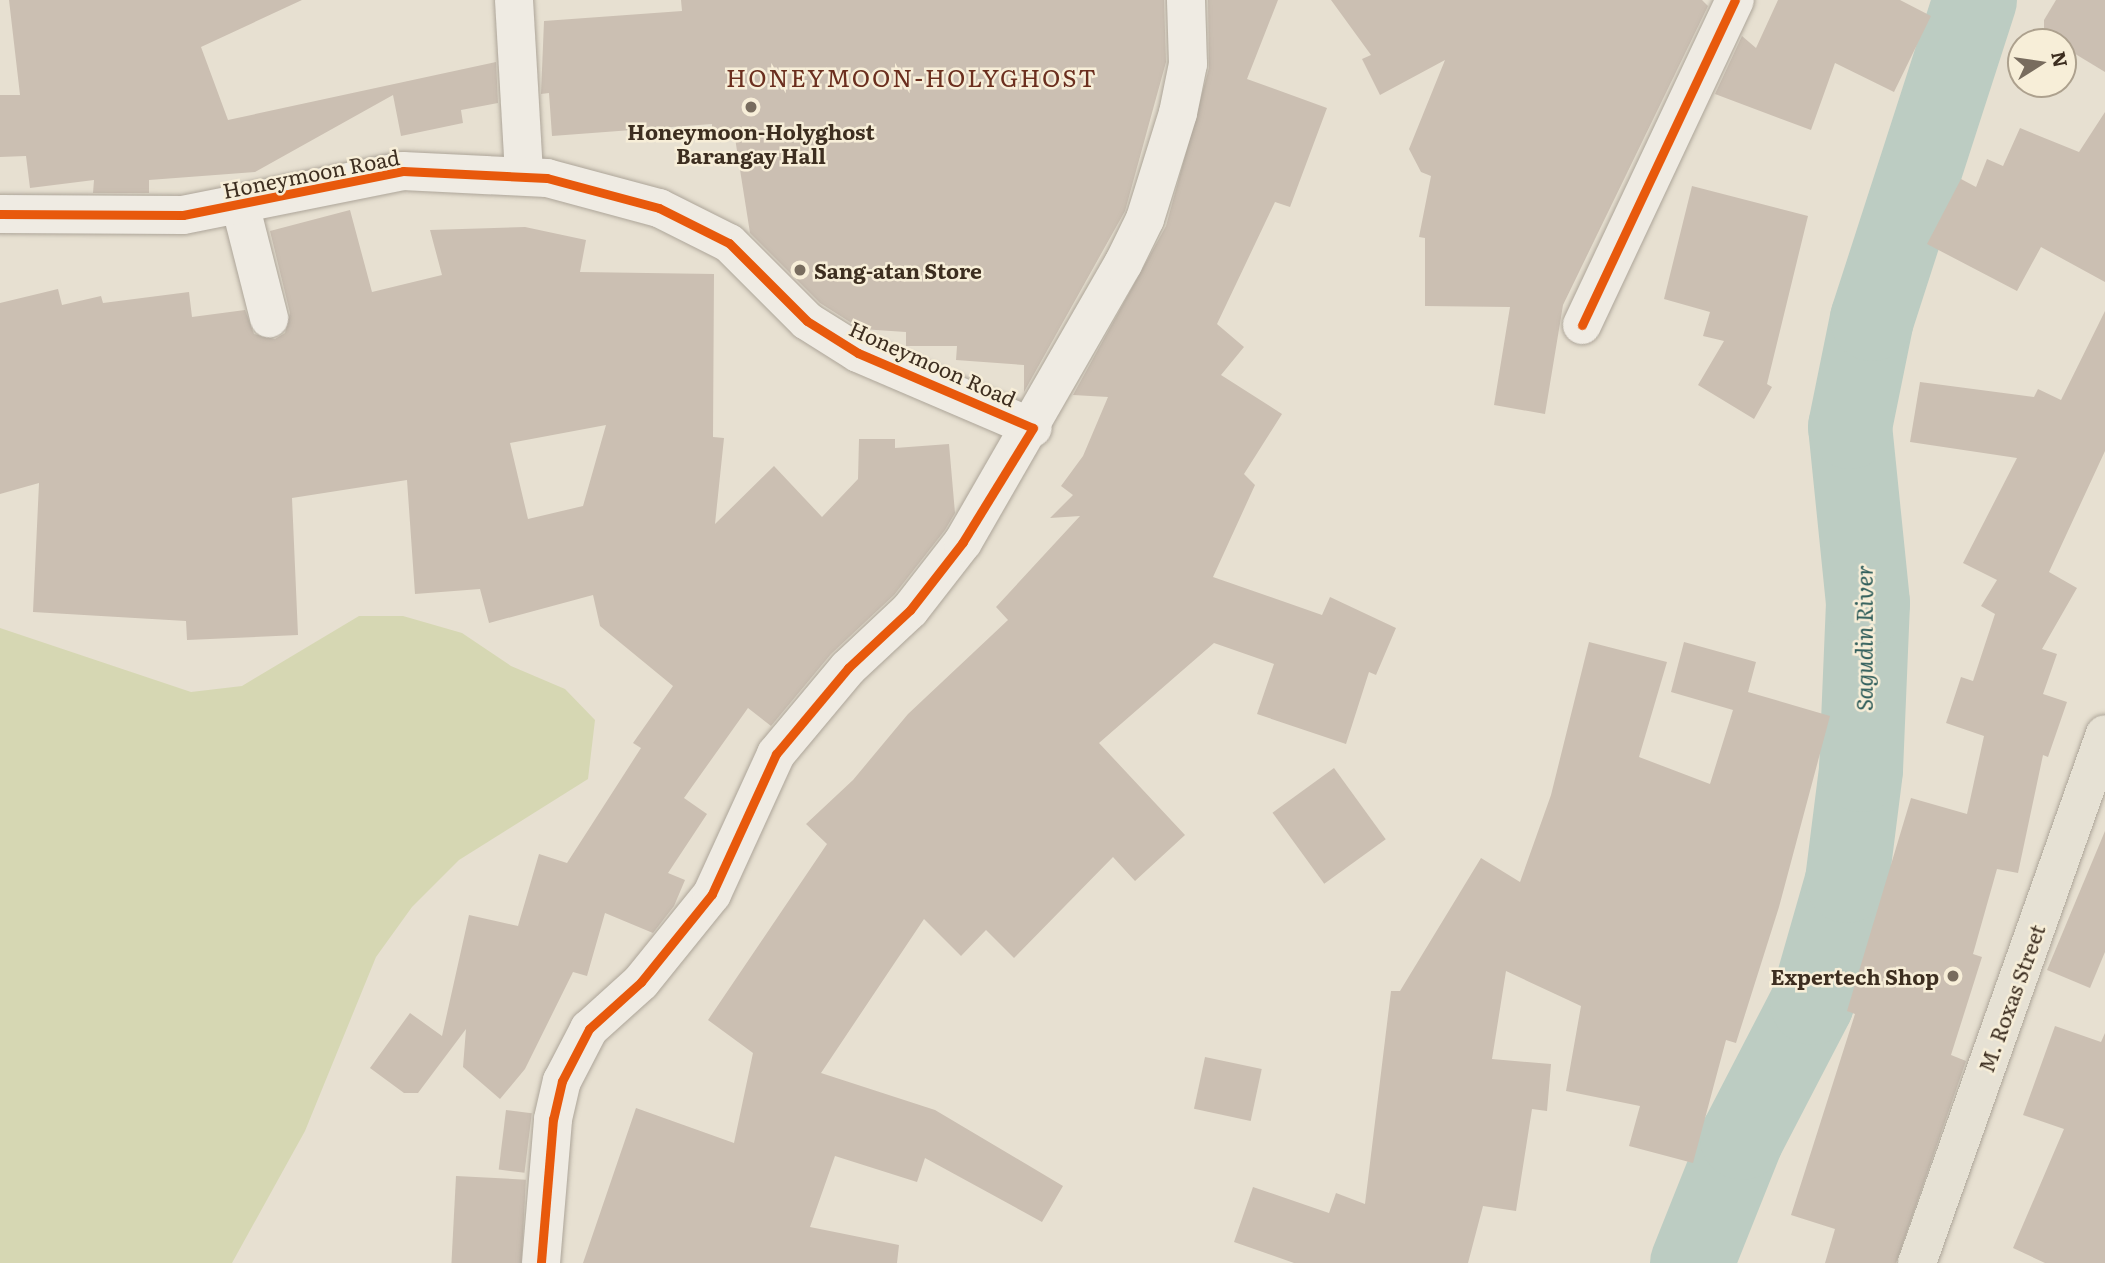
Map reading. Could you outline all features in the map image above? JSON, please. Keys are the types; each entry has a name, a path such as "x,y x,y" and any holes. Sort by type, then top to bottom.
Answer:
{"main road":[{"name":"M. Roxas Street","path":"1917,1263 2105,734"}],"street":[{"path":"514,0 524,176"},
{"path":"1033,428 1145,219 1188,64 1186,0"},
{"path":"1581,325 1735,0"},
{"name":"Honeymoon Road","path":"0,214 183,215 403,172 524,176 659,208 729,243 807,321 858,353 1033,428 962,542 910,610 848,668 776,754 712,894 641,982 589,1029 562,1081 553,1119 541,1263"},
{"path":"240,204 269,318"}],"green space":[{"path":"359,616 403,616 462,633 511,666 565,689 595,720 588,779 459,860 412,907 376,957 305,1131 232,1263 0,1263 0,628 191,692 242,686"}],"building":[{"path":"9,0 302,0 201,47 228,120 496,62 498,103 461,110 463,123 401,136 393,95 255,172 149,180 149,193 93,193 94,180 30,188 26,156 0,157 0,95 20,95"},
{"path":"681,0 1164,0 1166,62 1125,211 1024,392 1024,365 956,360 957,346 906,346 906,332 861,329 820,303 750,233 735,138 712,137 712,124 552,136 549,93 541,94 544,21 682,11"},
{"path":"1208,0 1278,0 1247,79 1327,108 1290,207 1275,202 1217,324 1244,347 1221,375 1282,414 1244,474 1255,485 1213,577 1322,615 1330,597 1396,628 1376,675 1369,672 1346,744 1257,714 1274,664 1214,643 1099,743 1185,835 1135,881 1113,857 1014,958 986,930 961,956 924,919 821,1073 935,1110 1063,1186 1042,1222 925,1158 917,1182 835,1156 810,1227 899,1245 897,1263 583,1263 636,1108 734,1143 753,1053 708,1020 827,844 806,824 853,780 908,714 1008,620 996,607 1080,516 1050,518 1073,495 1061,486 1083,456 1108,397 1073,395 1166,226 1209,68"},
{"path":"1331,0 1702,0 1708,6 1563,305 1545,414 1494,405 1510,307 1425,306 1425,238 1419,237 1431,176 1421,172 1409,149 1445,60 1380,95 1362,59 1371,55"},
{"path":"1778,0 1900,0 1931,16 1894,92 1835,63 1811,130 1715,94 1742,36 1756,48"},
{"path":"2056,0 2105,0 2105,72 2077,55 2077,28 2044,28 2044,20"},
{"path":"2105,112 2105,282 2041,247 2017,291 1927,244 1961,179 1976,187 1987,159 2003,166 2020,128 2079,152"},
{"path":"1692,186 1808,216 1767,384 1772,387 1754,419 1698,385 1724,341 1703,336 1710,312 1664,299"},
{"path":"350,210 372,292 442,275 430,230 525,227 586,240 580,272 714,274 713,437 724,438 715,524 774,466 822,517 858,479 859,439 895,439 895,448 949,444 955,513 945,530 894,595 831,654 771,726 748,708 684,798 707,814 668,873 685,880 674,906 653,933 605,913 587,976 573,972 525,1069 500,1099 463,1067 466,1029 418,1093 404,1093 370,1068 410,1013 442,1036 469,915 518,926 539,854 567,863 641,748 633,743 673,686 600,626 593,595 489,623 480,589 415,594 407,480 292,498 298,635 187,640 186,621 33,612 39,483 0,494 0,303 58,289 62,305 101,296 103,303 189,292 192,317 245,310 254,334 275,339 285,333 290,313 270,231","holes":["606,425 583,506 528,519 510,443"]},
{"path":"2105,311 2105,451 2049,572 2077,588 2042,649 2057,654 2043,694 2067,702 2048,757 2043,755 2018,873 1997,869 1973,954 1982,957 1951,1055 1966,1061 1896,1263 1825,1263 1835,1229 1791,1215 1855,1014 1847,1011 1911,798 1967,814 1984,736 1946,723 1961,677 1973,681 1995,614 1981,606 1997,580 1963,563 2017,458 1910,442 1920,382 2034,397 2038,389 2061,400"},
{"path":"1589,642 1667,662 1639,757 1710,784 1733,710 1671,692 1684,642 1756,662 1748,692 1830,716 1779,907 1736,1043 1726,1040 1693,1163 1629,1146 1640,1106 1566,1091 1581,1006 1506,971 1492,1059 1551,1064 1547,1111 1532,1109 1516,1211 1483,1206 1468,1263 1294,1263 1234,1242 1253,1187 1329,1213 1336,1193 1365,1204 1391,991 1400,991 1481,858 1520,882 1551,795"},
{"path":"1334,768 1386,839 1324,884 1273,813"},
{"path":"2105,831 2105,952 2090,988 2047,970"},
{"path":"2055,1026 2101,1042 2105,1033 2105,1263 2045,1263 2013,1248 2064,1129 2023,1115"},
{"path":"1205,1057 1262,1069 1251,1121 1194,1109"},
{"path":"506,1110 532,1113 524,1173 499,1170"},
{"path":"456,1176 526,1180 522,1263 451,1263"}],"waterway":[{"name":"Sagudin River","path":"1692,1263 1742,1138 1812,1003 1847,881 1861,770 1868,603 1850,427 1872,319 1975,0"}],"cycle path":[{"path":"1582,325 1735,0"},
{"path":"0,214 183,215 403,171 547,178 659,208 729,243 807,321 858,353 1033,428 963,542 910,610 848,668 776,754 712,894 641,982 589,1029 562,1081 553,1119 541,1263"}],"place":[{"name":"Honeymoon-Holyghost Barangay Hall","path":"751,107"},
{"name":"Sang-atan Store","path":"800,270"},
{"name":"Expertech Shop","path":"1953,976"}],"district":[{"name":"HONEYMOON-HOLYGHOST","path":"912,77"}]}
